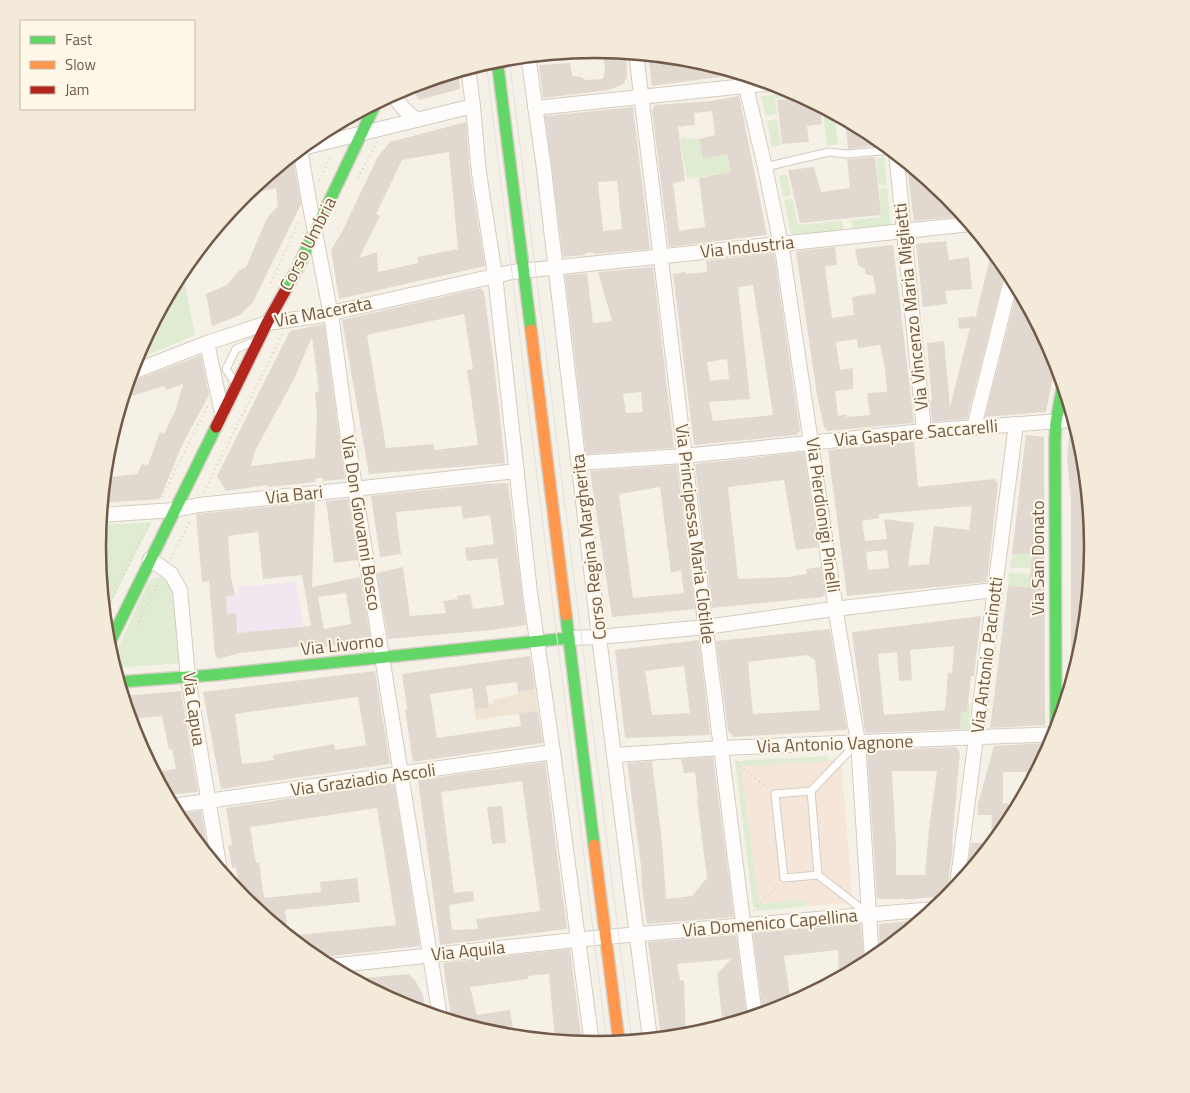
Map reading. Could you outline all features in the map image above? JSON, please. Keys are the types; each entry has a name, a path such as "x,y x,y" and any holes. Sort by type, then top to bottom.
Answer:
{"main road":[{"name":"Corso Regina Margherita","path":"498,67 618,1035"},
{"name":"Corso Umbria","path":"114,634 267,323 297,269 372,112"},
{"name":"Via San Donato","path":"1056,709 1056,422 1061,399"},
{"name":"Via Livorno","path":"125,681 382,658 569,638"}],"street":[{"name":"Via Principessa Maria Clotilde","path":"637,60 684,456 754,1009"},
{"name":"Corso Regina Margherita","path":"529,62 544,170 599,637 649,1032"},
{"path":"469,74 536,642 553,752 591,1036"},
{"path":"535,108 641,96 743,80"},
{"name":"Via Pierdionigi Pinelli","path":"744,81 781,243 858,742 872,950"},
{"path":"397,100 416,120"},
{"path":"317,144 473,106"},
{"name":"Via Don Giovanni Bosco","path":"301,156 330,313 355,489 439,1010"},
{"name":"Via Vincenzo Maria Miglietti","path":"897,162 924,431"},
{"name":"Via Industria","path":"523,270 964,225"},
{"name":"Via Macerata","path":"139,369 207,342 267,323 330,313 523,270"},
{"path":"974,427 1009,287"},
{"path":"207,342 222,413"},
{"name":"Via Gaspare Saccarelli","path":"579,463 684,456 924,431 1067,421"},
{"name":"Via Antonio Pacinotti","path":"959,874 1016,424"},
{"name":"Via Bari","path":"107,515 174,510 198,505 517,471"},
{"name":"Via Capua","path":"150,560 171,574 180,590 188,677 218,857"},
{"path":"569,638 706,627 994,590"},
{"name":"Via Antonio Vagnone","path":"615,755 722,748 1047,734"},
{"name":"Via Graziadio Ascoli","path":"180,805 553,752"},
{"name":"Via Domenico Capellina","path":"606,937 921,910"},
{"name":"Via Aquila","path":"342,965 606,937"}],"lane":[{"path":"765,167 829,152 846,154 882,151"},
{"path":"236,385 226,369 236,349 259,339"},
{"path":"858,742 811,791 775,794 784,878 818,875 870,915"},
{"path":"811,791 818,875"}],"path":[{"path":"358,178 384,127"},
{"path":"151,598 289,320"},
{"path":"119,658 123,650"},
{"path":"735,761 775,794"},
{"path":"756,909 784,878"}],"shaded area":[{"path":"296,582 303,626 269,630 270,650 239,653 218,659 215,654 212,615 227,614 226,596 238,594 238,587"},
{"path":"535,689 538,711 476,720 474,706 493,703 493,700"},
{"path":"841,759 853,903 807,906 806,899 759,904 741,766"}],"green space":[{"path":"780,94 788,98 775,99 777,114 766,116 761,96"},
{"path":"823,114 835,120 838,144 827,146"},
{"path":"777,119 781,145 772,147 767,121"},
{"path":"680,138 699,139 703,159 727,154 731,172 687,179"},
{"path":"884,156 887,185 878,185 877,159"},
{"path":"787,174 791,195 783,197 779,176"},
{"path":"887,188 891,225 853,229 851,220 881,217 879,189"},
{"path":"792,198 798,225 842,221 844,230 791,235 784,200"},
{"path":"185,281 195,335 144,357 156,330"},
{"path":"152,522 110,605 107,578 107,525"},
{"path":"1012,554 1032,554 1031,568 1010,568"},
{"path":"1009,573 1031,574 1029,578 1030,587 1008,586"},
{"path":"163,577 175,588 182,663 122,667 117,650 152,578"},
{"path":"968,704 971,704 968,729 960,729 961,712 967,712"},
{"path":"828,756 828,761 741,766 759,904 806,899 807,906 759,911 753,906 735,761"}],"building":[{"path":"604,58 626,59 627,78 623,84 609,90 543,98 539,65 570,63 572,76 581,77 585,80 603,79 605,68"},
{"path":"649,61 690,67 728,76 652,86"},
{"path":"459,77 460,89 419,100 415,92"},
{"path":"739,96 767,235 669,247 652,110 655,105 711,101","holes":["712,111 715,135 699,139 703,159 727,154 731,172 699,178 705,227 679,231 673,183 685,181 678,127 695,125 694,113"]},
{"path":"790,99 821,113 822,124 807,126 809,142 782,144 777,100"},
{"path":"633,107 650,249 594,254 593,252 585,253 585,255 563,257 545,116","holes":["617,181 622,229 603,231 598,182"]},
{"path":"466,122 470,174 485,266 339,299 331,250 342,232 377,158 390,142","holes":["449,152 458,249 417,257 418,263 378,272 377,252 359,258 380,216 376,214 402,160"]},
{"path":"846,127 873,144 873,146 848,149"},
{"path":"875,157 881,215 800,223 788,170 814,167 821,192 850,188 847,159"},
{"path":"293,162 301,204 253,302 240,315 212,326 206,294 227,285 240,270 246,267 267,218 278,206 276,188 259,192"},
{"path":"907,171 956,217 914,221"},
{"path":"946,241 949,260 969,257 972,289 945,291 947,304 923,307 916,244"},
{"path":"893,245 914,423 827,431 824,427 817,395 796,251 835,247 837,265 825,266 832,318 854,315 852,297 876,293 873,276 865,274 865,269 858,265 855,249","holes":["857,339 858,348 880,345 885,368 887,392 867,393 870,415 846,417 846,414 838,416 835,391 853,389 853,368 840,370 836,342"]},
{"path":"774,253 800,431 796,435 694,445 673,274 707,272 706,261","holes":["753,285 773,415 713,421 709,402 750,399 738,287","727,359 729,379 710,381 707,362"]},
{"path":"990,258 1003,277 967,419 932,422 927,343 944,341 950,407 970,328 959,329 958,318 975,316 975,320"},
{"path":"653,267 674,448 586,454 565,275 587,273 593,323 612,321 598,272","holes":["641,392 643,412 626,413 623,394"]},
{"path":"481,288 484,292 494,364 505,463 369,474 342,320","holes":["464,314 473,369 467,370 478,445 434,450 434,444 386,448 367,335"]},
{"path":"1015,298 1034,330 1054,379 1046,412 985,417"},
{"path":"324,324 345,479 323,481 323,478 316,478 315,482 268,487 267,485 226,491 217,476 290,331","holes":["312,337 319,391 315,392 317,415 315,458 251,466 255,451 294,379"]},
{"path":"201,355 209,395 183,443 160,499 108,503 111,477 137,474 142,464 148,465 160,432 164,434 176,409 183,384 166,390 164,386 130,397 135,380"},
{"path":"1070,431 1080,483 1084,546 1080,610 1071,658 1071,499 1067,457"},
{"path":"1026,435 1044,437 1045,725 990,728 1008,586 1029,587 1032,554 1012,554"},
{"path":"914,442 918,487 994,479 998,483 987,582 847,596 828,450","holes":["972,506 969,530 934,526 929,564 908,566 914,523 884,519 887,539 865,541 862,521 879,518 879,514","887,550 889,568 868,570 866,552"]},
{"path":"804,452 818,547 796,550 784,480 728,487 738,579 788,577 807,574 806,569 821,567 825,594 822,597 712,608 695,464"},
{"path":"677,465 695,609 612,617 590,471","holes":["660,487 671,573 681,570 684,593 633,598 619,494"]},
{"path":"508,483 526,625 492,630 388,639 377,573 403,567 410,616 446,613 443,601 458,599 457,596 470,594 473,609 504,605 497,558 467,561 465,548 494,544 490,515 463,519 461,506 396,512 401,554 380,557 371,496"},
{"path":"348,499 358,560 334,563 326,501"},
{"path":"315,502 312,587 360,577 371,640 315,648 314,645 239,653 218,659 215,654 209,581 202,582 196,514","holes":["258,532 263,579 302,575 311,626 237,633 236,613 227,614 226,596 235,595 231,577 228,536","346,593 351,624 324,629 318,597"]},
{"path":"981,616 974,676 971,676 967,712 961,712 960,729 865,732 852,632","holes":["954,646 952,673 948,672 945,710 884,715 878,654 897,652 899,681 912,680 910,650"]},
{"path":"830,629 847,730 734,737 728,731 716,641","holes":["807,655 815,660 820,710 753,714 748,662"]},
{"path":"699,640 710,735 625,738 615,650","holes":["684,666 690,713 652,715 645,671"]},
{"path":"530,656 535,689 518,692 517,682 486,686 489,707 475,709 472,688 430,694 437,738 521,726 519,713 538,711 543,743 413,762 402,674"},
{"path":"375,671 390,764 221,789 203,692","holes":["358,697 366,745 335,750 334,744 273,755 274,760 242,764 235,714"]},
{"path":"181,691 198,792 174,794 161,771 176,769 172,749 169,750 162,716 137,718 130,695"},
{"path":"1043,743 1026,777 1026,772 1003,772 1003,804 1008,803 1008,808 991,833 992,815 978,815 978,804 994,746"},
{"path":"956,747 960,752 948,885 935,897 877,899 867,751","holes":["892,771 937,771 925,875 896,875"]},
{"path":"713,757 734,917 647,924 627,763 652,761 662,842 666,899 692,896 707,878 695,772 684,773 681,759"},
{"path":"545,762 567,929 440,945 418,780","holes":["522,781 540,911 476,919 478,929 452,930 449,905 474,901 473,891 454,893 441,792"]},
{"path":"394,783 420,946 328,956 298,935 396,925 377,808 250,827 256,863 259,862 264,898 321,892 320,882 357,878 360,902 285,910 287,925 238,880 236,867 232,868 228,846 232,845 226,808"},
{"path":"502,806 506,843 492,844 487,807"},
{"path":"201,811 207,844 188,818 185,813"},
{"path":"971,843 984,843 969,862"},
{"path":"908,921 880,944 879,924"},
{"path":"861,924 863,955 839,971 838,950 784,956 790,995 762,1006 753,933"},
{"path":"736,935 746,1012 722,1019 717,974 731,959 677,964 680,980 684,981 686,1027 660,1031 648,942"},
{"path":"570,949 581,1035 554,1033 549,974 528,976 528,979 470,987 477,1015 510,1010 513,1028 451,1014 443,963"},
{"path":"409,974 415,980 423,995 425,1005 379,985 365,978"}],"tram line":[{"path":"510,65 631,1034"},
{"path":"487,70 606,1035"}],"traffic: fast":[{"path":"498,67 531,330"},
{"path":"285,291 372,112"},
{"path":"1056,710 1055,441 1060,398"},
{"path":"114,634 216,427"},
{"path":"566,615 594,845"},
{"path":"125,682 213,675 569,638"}],"traffic: slow":[{"path":"531,330 566,615"},
{"path":"594,845 618,1035"}],"traffic: jam":[{"path":"216,427 267,323 285,291"}]}
